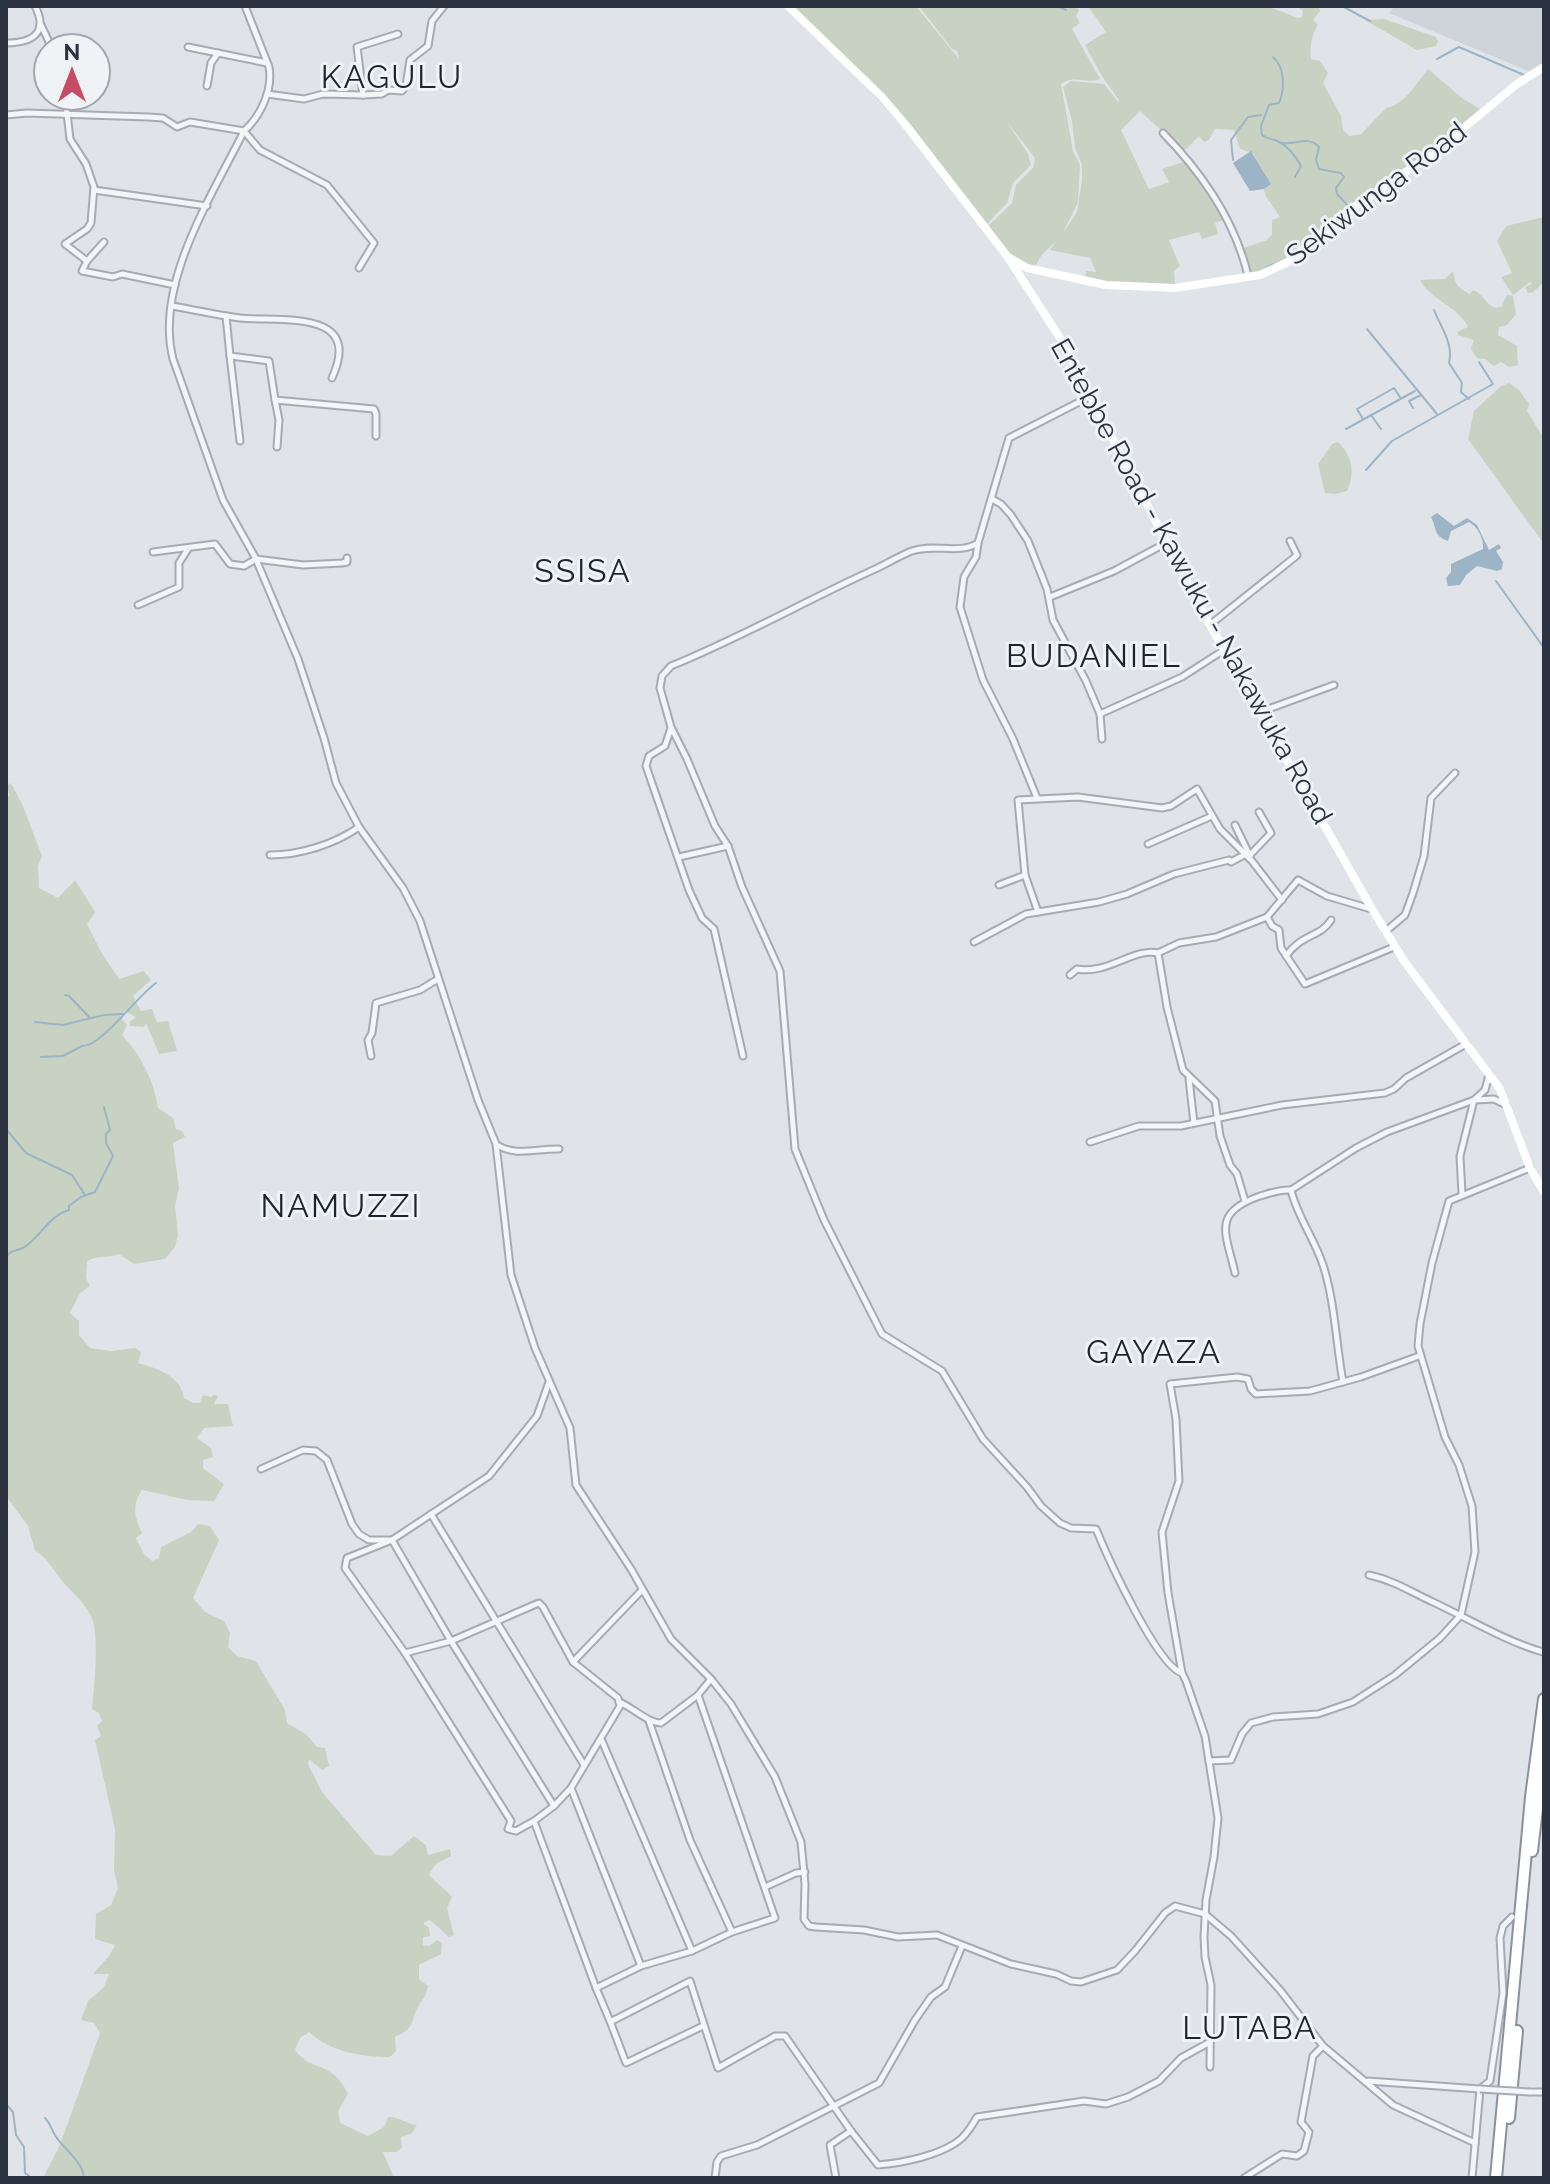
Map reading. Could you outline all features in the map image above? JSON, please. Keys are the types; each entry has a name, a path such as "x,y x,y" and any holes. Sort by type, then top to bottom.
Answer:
{"highway":[{"path":"1496,2178 1528,1827 1544,1699"},
{"path":"1503,2178 1529,1878 1544,1750"}],"main road":[{"name":"Entebbe Road - Kawuku - Nakawuka Road","path":"788,6 881,96 1025,283 1060,338 1210,625 1385,932 1489,1072 1507,1105 1530,1168 1544,1192"},
{"name":"Sekiwunga Road","path":"1007,256 1032,269 1106,285 1175,288 1248,277 1288,262 1351,209 1432,154 1517,84 1544,67"},
{"path":"1025,283 1026,273 1032,269"}],"street":[{"path":"35,6 44,32"},
{"path":"245,6 271,76 261,108 244,131 180,265 172,306 171,351 182,389 223,500 256,559 298,659 336,783 359,827 409,899 420,921 478,1100 496,1144 511,1275 535,1348 570,1428 576,1485 671,1639 711,1679 763,1754 785,1796 801,1842 805,1872 804,1919 809,1926 864,1930 898,1937 937,1935 1011,1964 1081,1982 1117,1970 1171,1907 1179,1906 1205,1914 1231,1936 1280,1990 1323,2046 1400,2109 1475,2143"},
{"path":"267,94 304,99 323,94 382,94 405,88 410,60 428,46 432,21 444,6"},
{"path":"6,43 26,41 34,36 40,24"},
{"path":"363,95 357,47 398,34"},
{"path":"188,47 268,64"},
{"path":"207,86 211,63 218,53"},
{"path":"68,112 70,139 86,164 94,190 91,223 65,244 87,261"},
{"path":"6,115 27,113 163,118 177,127 190,122 244,131 260,150 320,179 341,200 374,243 359,268"},
{"path":"1163,133 1212,190 1248,277"},
{"path":"94,190 207,206"},
{"path":"104,242 82,268 85,272 117,277 122,274 175,285"},
{"path":"172,306 226,316 305,320 325,326 333,332 338,350 332,378"},
{"path":"226,316 240,441"},
{"path":"230,356 269,361 279,420 277,447"},
{"path":"1037,798 1013,739 983,680 960,607 960,593 964,577 976,557 1009,438 1089,397"},
{"path":"275,400 374,409 376,436"},
{"path":"992,499 1011,515 1028,541 1050,597 1053,620 1100,714 1102,739"},
{"path":"1210,625 1297,555 1290,541"},
{"path":"978,543 964,549 932,547 911,551 671,666 662,676 660,688 671,727 718,833 728,846 783,982 796,1157 876,1324 889,1339 942,1371 983,1439 1041,1506 1065,1526 1096,1529 1112,1569 1132,1604 1164,1657 1174,1670 1182,1673"},
{"path":"1050,597 1114,571 1166,543"},
{"path":"153,552 215,544 230,564 240,566 247,566 256,559 303,565 342,563 347,562 347,558"},
{"path":"138,605 179,587 179,563 188,548"},
{"path":"1100,714 1182,677 1225,649"},
{"path":"1259,712 1334,685"},
{"path":"671,727 665,746 649,756 646,766 689,890 701,916 714,929 743,1056"},
{"path":"1385,932 1405,915 1424,856 1431,798 1455,773"},
{"path":"1038,912 1025,875 1018,800 1078,797 1162,808 1171,806 1197,789 1229,840 1249,857 1282,900"},
{"path":"974,942 1026,914 1099,902 1174,874 1249,857 1271,833 1259,812"},
{"path":"1148,844 1212,816"},
{"path":"1235,825 1249,857"},
{"path":"270,855 313,848 344,838 359,827"},
{"path":"679,857 728,846"},
{"path":"999,885 1025,875"},
{"path":"1070,975 1077,969 1093,972 1127,958 1152,951 1158,953 1179,943 1216,937 1267,917 1301,880 1327,896 1372,909"},
{"path":"1267,917 1272,926 1279,930 1281,948 1307,985 1394,947"},
{"path":"1286,956 1294,944 1327,927 1331,920"},
{"path":"1158,953 1177,1050 1189,1078 1194,1123"},
{"path":"371,1056 368,1040 372,1033 375,1005 420,990 438,979"},
{"path":"1090,1142 1130,1128 1181,1126 1309,1101 1385,1093 1467,1044"},
{"path":"1462,1194 1460,1156 1474,1100 1485,1090 1489,1072"},
{"path":"1189,1078 1214,1099 1220,1136 1245,1201"},
{"path":"1235,1273 1224,1231 1230,1213 1245,1201 1279,1190 1291,1190 1376,1137 1474,1100 1494,1099 1507,1105"},
{"path":"496,1144 514,1151 559,1149"},
{"path":"1209,1761 1231,1760 1242,1734 1251,1723 1273,1717 1318,1714 1370,1693 1440,1638 1461,1615 1475,1552 1472,1506 1459,1465 1445,1437 1419,1356 1420,1324 1449,1201 1530,1168"},
{"path":"1291,1190 1323,1265 1343,1382"},
{"path":"1210,2067 1211,1985 1205,1957 1205,1914 1218,1828 1205,1736 1182,1673 1166,1581 1162,1532 1179,1481 1176,1419 1170,1384 1243,1377 1248,1379 1256,1394 1310,1391 1419,1356"},
{"path":"550,1381 537,1416 489,1476 392,1540 347,1558 344,1565 405,1653 511,1821 508,1829 516,1831 534,1821 571,1788 618,1713 619,1702"},
{"path":"261,1469 303,1450 316,1451 327,1460 352,1524 359,1534 369,1540 392,1540"},
{"path":"431,1514 584,1765"},
{"path":"392,1540 554,1806"},
{"path":"1369,1575 1391,1580 1529,1649 1543,1652"},
{"path":"573,1662 642,1590"},
{"path":"405,1653 451,1641 539,1603 573,1662 612,1692 619,1702 649,1721 656,1724 664,1722 698,1695 711,1679"},
{"path":"596,1988 641,1966 692,1951 732,1932 775,1918 698,1695"},
{"path":"649,1721 690,1840 732,1932"},
{"path":"601,1740 692,1951"},
{"path":"571,1788 641,1966"},
{"path":"534,1821 626,2063 703,2026"},
{"path":"765,1887 805,1872"},
{"path":"1472,2178 1480,2089 1490,2081 1503,1993 1500,1938 1503,1926 1512,1917"},
{"path":"715,2178 721,2156 757,2145 879,2083 915,2020 931,1997 945,1987 962,1946"},
{"path":"610,2021 690,1981 718,2068 775,2036 785,2036 878,2165 938,2151 961,2139 977,2117 1084,2101 1106,2104 1128,2097 1159,2081 1181,2058 1210,2042"},
{"path":"1244,2178 1282,2154 1297,2156 1304,2151 1309,2132 1301,2122 1313,2056 1323,2046"},
{"path":"1367,2081 1544,2092"},
{"path":"836,2178 830,2145 851,2131"}],"shaded area":[{"path":"1395,6 1544,6 1544,65 1531,72 1389,13"}],"green space":[{"path":"794,6 916,6 959,59 957,51 952,49 919,6 1075,6 1079,10 1076,16 1080,23 1072,29 1100,79 1070,80 1061,84 1073,151 1080,165 1078,202 1063,233 1077,212 1082,165 1075,148 1063,87 1071,81 1104,84 1119,100 1085,45 1106,32 1088,6 1267,6 1298,18 1302,17 1303,11 1297,6 1318,6 1320,11 1313,20 1318,25 1310,51 1311,59 1320,61 1328,73 1323,83 1341,116 1343,130 1350,136 1361,134 1386,108 1399,103 1428,69 1480,109 1290,259 1250,275 1241,249 1267,240 1272,234 1272,220 1280,217 1265,195 1264,189 1271,184 1253,153 1240,149 1234,130 1215,129 1209,140 1204,142 1199,136 1184,151 1140,111 1121,130 1149,189 1169,182 1162,169 1186,161 1208,188 1224,220 1215,223 1218,234 1202,239 1199,232 1169,240 1180,266 1174,271 1175,286 1105,284 1085,279 1086,271 1096,272 1090,258 1050,250 1056,241 1035,267 1009,255 987,227 1012,203 1016,185 1033,168 1035,158 1007,122 1028,154 1031,165 1013,183 1007,203 986,225 961,192"},
{"path":"1384,19 1436,37 1436,46 1417,50 1365,20"},
{"path":"1544,217 1544,282 1528,293 1525,287 1532,284 1530,282 1513,295 1501,277 1512,273 1497,241 1506,226"},
{"path":"1453,271 1459,287 1470,294 1476,291 1495,308 1501,307 1507,295 1513,296 1516,314 1507,325 1499,327 1498,335 1517,346 1518,365 1509,367 1501,362 1494,366 1485,359 1477,358 1471,349 1474,340 1458,335 1457,332 1468,327 1463,320 1420,280 1445,279"},
{"path":"1509,383 1519,390 1529,404 1527,411 1544,439 1544,544 1468,439 1474,411 1500,387"},
{"path":"1338,442 1350,459 1350,485 1347,491 1325,493 1318,464 1332,444"},
{"path":"11,783 42,856 38,866 39,888 58,898 75,880 95,912 87,924 101,952 119,979 144,971 151,980 133,996 141,1011 152,1009 157,1022 168,1021 177,1051 159,1054 146,1023 144,1027 130,1026 136,1017 125,1011 120,1016 127,1025 122,1035 146,1069 158,1108 173,1118 176,1129 182,1131 185,1137 173,1143 179,1188 175,1206 178,1235 175,1247 165,1259 134,1264 119,1254 87,1261 86,1278 90,1286 80,1293 70,1313 79,1321 79,1335 90,1348 111,1351 135,1348 141,1352 138,1363 160,1370 173,1379 184,1398 200,1403 203,1395 218,1396 214,1404 228,1404 233,1426 204,1428 197,1438 211,1448 213,1457 203,1460 203,1468 224,1484 214,1501 188,1500 142,1490 135,1511 142,1533 136,1538 144,1554 152,1561 159,1558 161,1547 191,1532 198,1524 210,1526 219,1540 193,1598 205,1612 224,1621 230,1633 228,1647 237,1656 256,1661 285,1710 287,1723 306,1734 317,1747 325,1748 329,1766 322,1770 309,1759 308,1764 322,1792 376,1855 391,1856 414,1836 426,1845 428,1855 450,1849 451,1856 436,1864 429,1874 452,1897 447,1908 454,1935 449,1937 430,1920 423,1923 429,1928 430,1936 423,1937 423,1945 429,1946 437,1940 442,1943 441,1954 419,1965 419,1979 428,1986 410,2027 395,2037 396,2051 390,2057 358,2054 336,2049 309,2032 300,2038 295,2050 342,2083 348,2094 338,2111 340,2123 368,2136 384,2127 388,2117 417,2125 412,2133 401,2137 402,2148 396,2152 383,2152 394,2178 43,2178 60,2145 100,2033 94,2023 81,2020 88,2001 104,1987 109,1974 93,1974 115,1945 95,1939 96,1914 111,1905 118,1888 114,1869 115,1829 95,1740 101,1736 97,1726 102,1721 99,1713 92,1709 96,1661 94,1624 84,1605 35,1551 28,1526 6,1496 6,799 10,795 6,787"}],"water":[{"path":"1251,151 1271,184 1264,189 1250,191 1233,163"},
{"path":"1437,513 1454,526 1467,518 1477,525 1489,550 1499,544 1501,548 1496,551 1503,562 1502,569 1497,571 1477,566 1460,585 1448,586 1446,578 1451,572 1451,564 1483,549 1482,541 1478,530 1469,522 1451,531 1448,541 1443,539 1431,517"}],"waterway":[{"path":"1057,6 1066,10"},
{"path":"1342,6 1370,21"},
{"path":"1437,59 1459,47 1524,75"},
{"path":"1273,57 1282,72 1282,91 1279,103 1269,105 1261,126 1262,135 1279,142 1293,154 1301,166 1295,177"},
{"path":"1233,160 1231,140 1248,117 1261,115"},
{"path":"1283,143 1315,143 1319,147 1316,160 1319,169 1341,173 1344,177 1336,188 1337,194 1349,207"},
{"path":"1266,268 1273,264"},
{"path":"1434,310 1448,343 1449,363 1462,383 1461,392 1469,399"},
{"path":"1367,329 1437,414"},
{"path":"1366,470 1392,441 1493,384 1479,362"},
{"path":"1363,419 1357,409 1394,388 1400,397"},
{"path":"1346,429 1415,391"},
{"path":"1413,408 1409,401 1421,395"},
{"path":"1371,415 1381,429"},
{"path":"1496,581 1544,648"},
{"path":"41,1057 63,1056 99,1039 156,983"},
{"path":"65,995 89,1017"},
{"path":"35,1022 63,1025 104,1015 123,1014"},
{"path":"6,1256 23,1248 81,1197 95,1192 113,1156 106,1143 106,1134 110,1130 104,1107"},
{"path":"6,1129 26,1153 72,1175 85,1195"},
{"path":"6,2104 13,2112 16,2135 24,2147 25,2173 32,2178"},
{"path":"45,2118 80,2166 84,2178"}],"district":[{"name":"KAGULU","path":"392,77"},
{"name":"SSISA","path":"583,571"},
{"name":"BUDANIEL","path":"1094,656"},
{"name":"NAMUZZI","path":"341,1206"},
{"name":"GAYAZA","path":"1154,1352"},
{"name":"LUTABA","path":"1250,2028"}]}
